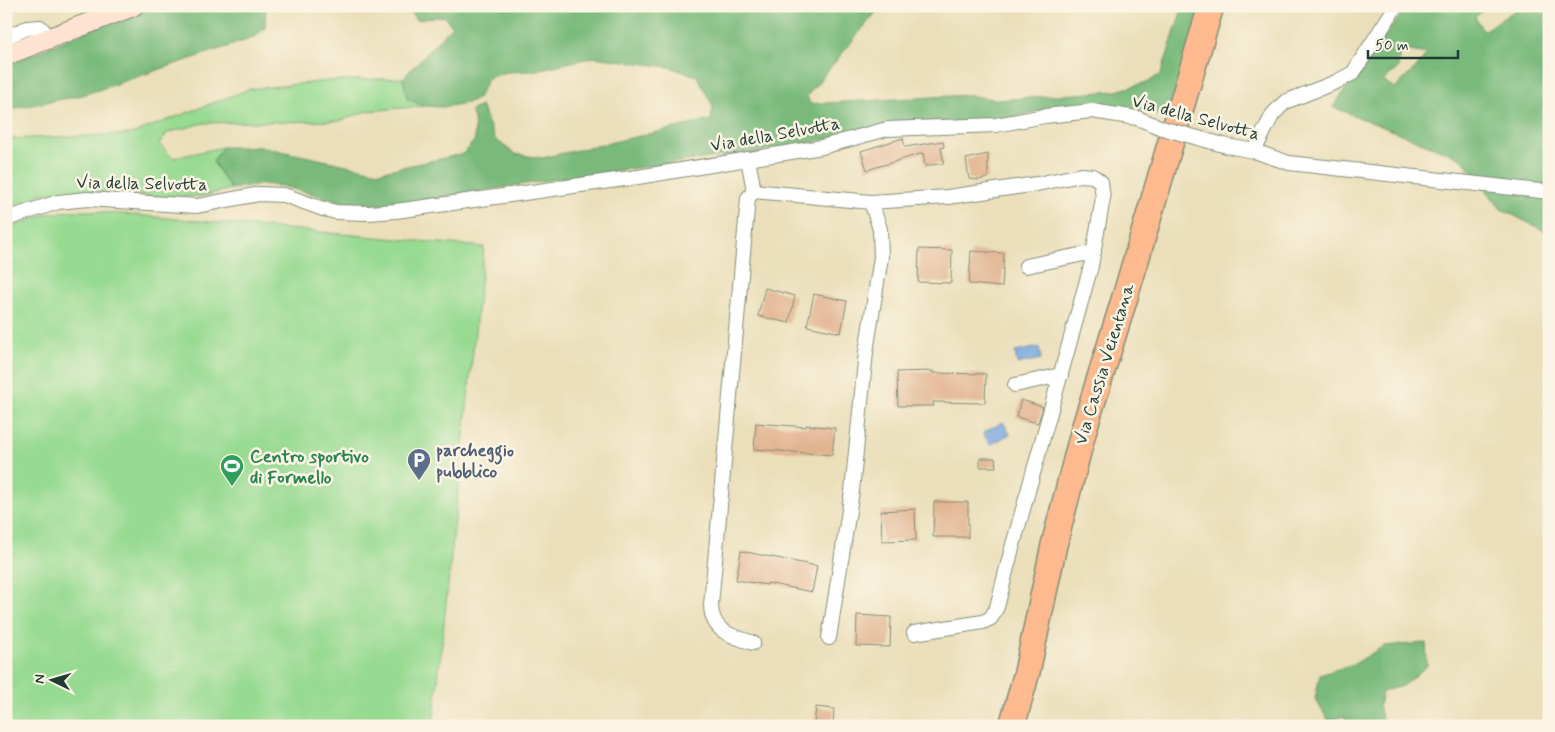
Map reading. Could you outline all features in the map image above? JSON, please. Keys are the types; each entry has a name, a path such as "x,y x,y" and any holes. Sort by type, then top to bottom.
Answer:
{"highway":[{"name":"Via Cassia Veientana","path":"1012,726 1027,672 1054,545 1084,429 1211,6"},
{"name":"Via Cassia Veientana","path":"1028,726 1043,676 1070,544 1099,434 1141,301 1226,6"}],"street":[{"path":"6,55 132,6"},
{"path":"1254,151 1273,114 1286,102 1336,82 1353,73 1396,6"},
{"path":"6,36 27,28 40,27 45,32 47,39"},
{"name":"Via della Selvotta","path":"6,219 58,202 87,199 197,206 259,194 284,195 323,210 336,212 368,213 396,211 638,177 822,147 887,129 996,125 1045,116 1092,111 1137,118 1162,128 1227,146 1254,151 1288,163 1549,192"},
{"path":"748,159 754,191"},
{"path":"754,191 871,202 948,197 1037,184 1072,176 1089,175 1099,180 1102,193 1094,252 994,614 991,618 978,623 914,633"},
{"path":"753,643 731,635 718,627 713,619 711,605 748,198 754,191"},
{"path":"829,638 852,491 866,352 881,257 880,229 871,202"},
{"path":"1026,266 1094,252"},
{"path":"1015,385 1060,376"}],"green space":[{"path":"151,6 266,6 265,28 253,38 83,95 6,110 6,66 86,31"},
{"path":"407,6 881,6 807,96 810,104 968,95 997,100 1116,91 1148,82 1161,74 1183,6 1204,6 1173,120 1144,111 1090,106 1051,108 1000,121 821,140 794,146 556,179 374,208 355,205 282,186 262,184 231,189 213,161 223,147 262,147 379,172 463,154 475,140 474,118 470,111 481,106 495,139 515,154 542,158 711,120 713,106 697,76 669,67 594,57 532,71 507,72 488,78 478,98 467,103 443,107 425,106 407,99 403,78 452,26 444,16 416,20"},
{"path":"1408,6 1487,6 1475,17 1483,31 1516,10 1518,6 1549,6 1549,233 1501,209 1461,158 1333,107","holes":["1400,49 1427,54 1417,67 1395,88 1383,81 1398,68"]},
{"path":"403,78 407,98 425,106 367,111 340,121 203,123 167,133 159,144 173,158 223,147 213,162 231,189 203,196 162,197 78,191 42,194 6,211 6,139 131,134 250,89 328,81"},
{"name":"Centro sportivo di Formello","path":"90,211 484,247 433,726 6,726 6,229 46,214"},
{"path":"1426,643 1427,666 1402,686 1382,692 1379,706 1384,726 1349,726 1344,716 1329,721 1315,699 1320,675 1356,663 1384,646"}],"water":[{"path":"1039,347 1041,359 1017,364 1015,352"},
{"path":"1003,422 1010,434 990,445 983,433"}],"building":[{"path":"903,138 905,147 943,141 944,147 941,148 944,163 925,166 923,153 867,170 861,151"},
{"path":"988,154 988,178 979,180 969,179 966,159"},
{"path":"919,249 952,250 951,283 918,282"},
{"path":"971,251 1004,253 1002,287 969,284"},
{"path":"765,288 795,296 789,323 758,316"},
{"path":"814,294 847,301 841,333 807,326"},
{"path":"933,371 933,373 986,374 985,403 933,402 934,406 898,406 897,372"},
{"path":"1021,400 1043,407 1038,423 1016,417"},
{"path":"756,423 835,428 832,455 754,449"},
{"path":"980,458 995,458 996,467 980,467"},
{"path":"934,502 968,502 968,537 933,537"},
{"path":"915,509 916,540 882,541 881,511"},
{"path":"741,551 817,566 812,592 767,583 767,585 736,580"},
{"path":"857,615 891,617 890,647 856,646"},
{"path":"816,707 834,709 833,726 814,726"}],"place":[{"name":"parcheggio pubblico","path":"419,481"},
{"name":"Centro sportivo di Formello","path":"232,487"}]}
